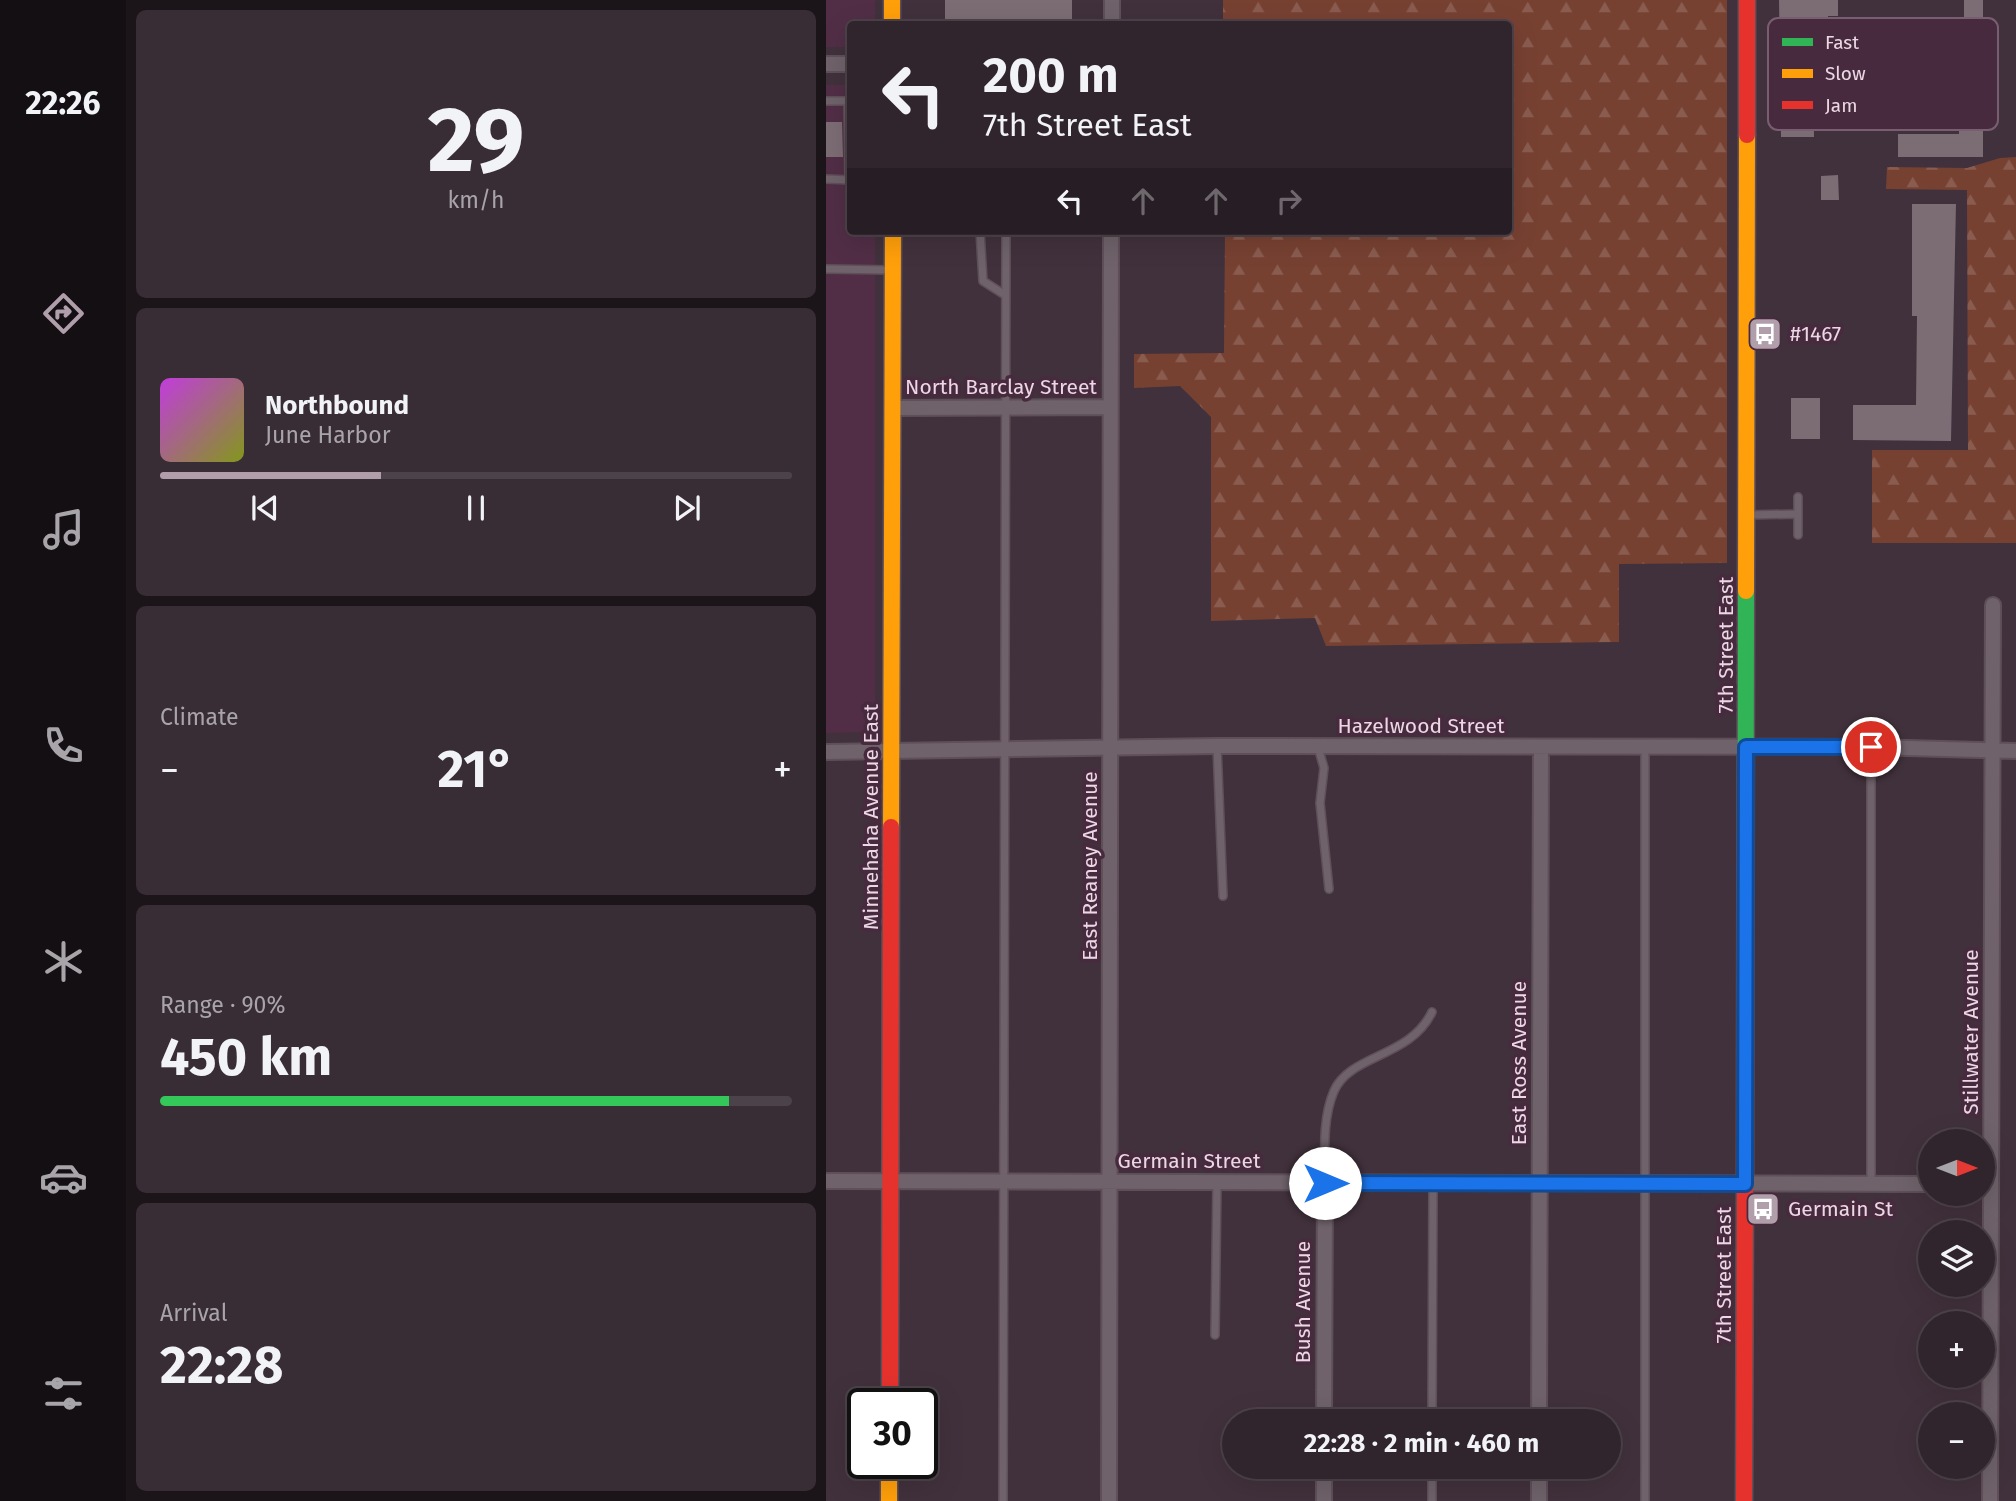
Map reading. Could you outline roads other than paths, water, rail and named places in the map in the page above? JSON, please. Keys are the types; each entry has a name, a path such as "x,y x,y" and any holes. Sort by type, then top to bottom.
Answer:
{"street":[{"path":"892,0 892,21"},
{"path":"1112,0 1112,21"},
{"name":"7th Street East","path":"1744,1501 1747,0"},
{"path":"826,64 847,64"},
{"name":"Minnehaha Avenue East","path":"890,1388 893,235"},
{"name":"East Reaney Avenue","path":"1109,1501 1111,235"},
{"name":"North Barclay Street","path":"892,408 1110,407"},
{"name":"Stillwater Avenue","path":"1988,1129 1993,604"},
{"name":"Hazelwood Street","path":"826,752 1112,746 1871,747 2016,751"},
{"name":"East Ross Avenue","path":"1539,1409 1541,747"},
{"name":"Germain Street","path":"826,1181 1918,1184"},
{"name":"Bush Avenue","path":"1324,1409 1325,1183"},
{"name":"Stillwater Avenue","path":"1987,1206 1990,1501"},
{"path":"889,1479 889,1501"},
{"path":"1324,1479 1324,1501"},
{"path":"1539,1479 1539,1501"}],"lane":[{"path":"826,101 847,101"},
{"path":"826,179 847,180"},
{"path":"980,235 983,281 1005,295"},
{"path":"1003,1501 1006,235"},
{"path":"826,269 892,270"},
{"path":"1798,497 1798,535"},
{"path":"1748,515 1798,514"},
{"path":"1217,746 1223,896"},
{"path":"1318,747 1324,768 1320,803 1329,889"},
{"path":"1871,747 1871,1184"},
{"path":"1644,748 1645,1501"},
{"path":"1325,1183 1327,1117 1335,1088 1354,1069 1409,1041 1421,1031 1432,1012"},
{"path":"1216,1335 1217,1182"},
{"path":"1432,1409 1433,1183"},
{"path":"1432,1479 1432,1501"}],"place":[{"name":"#1467","path":"1765,334"},
{"name":"Germain St","path":"1763,1209"}]}
